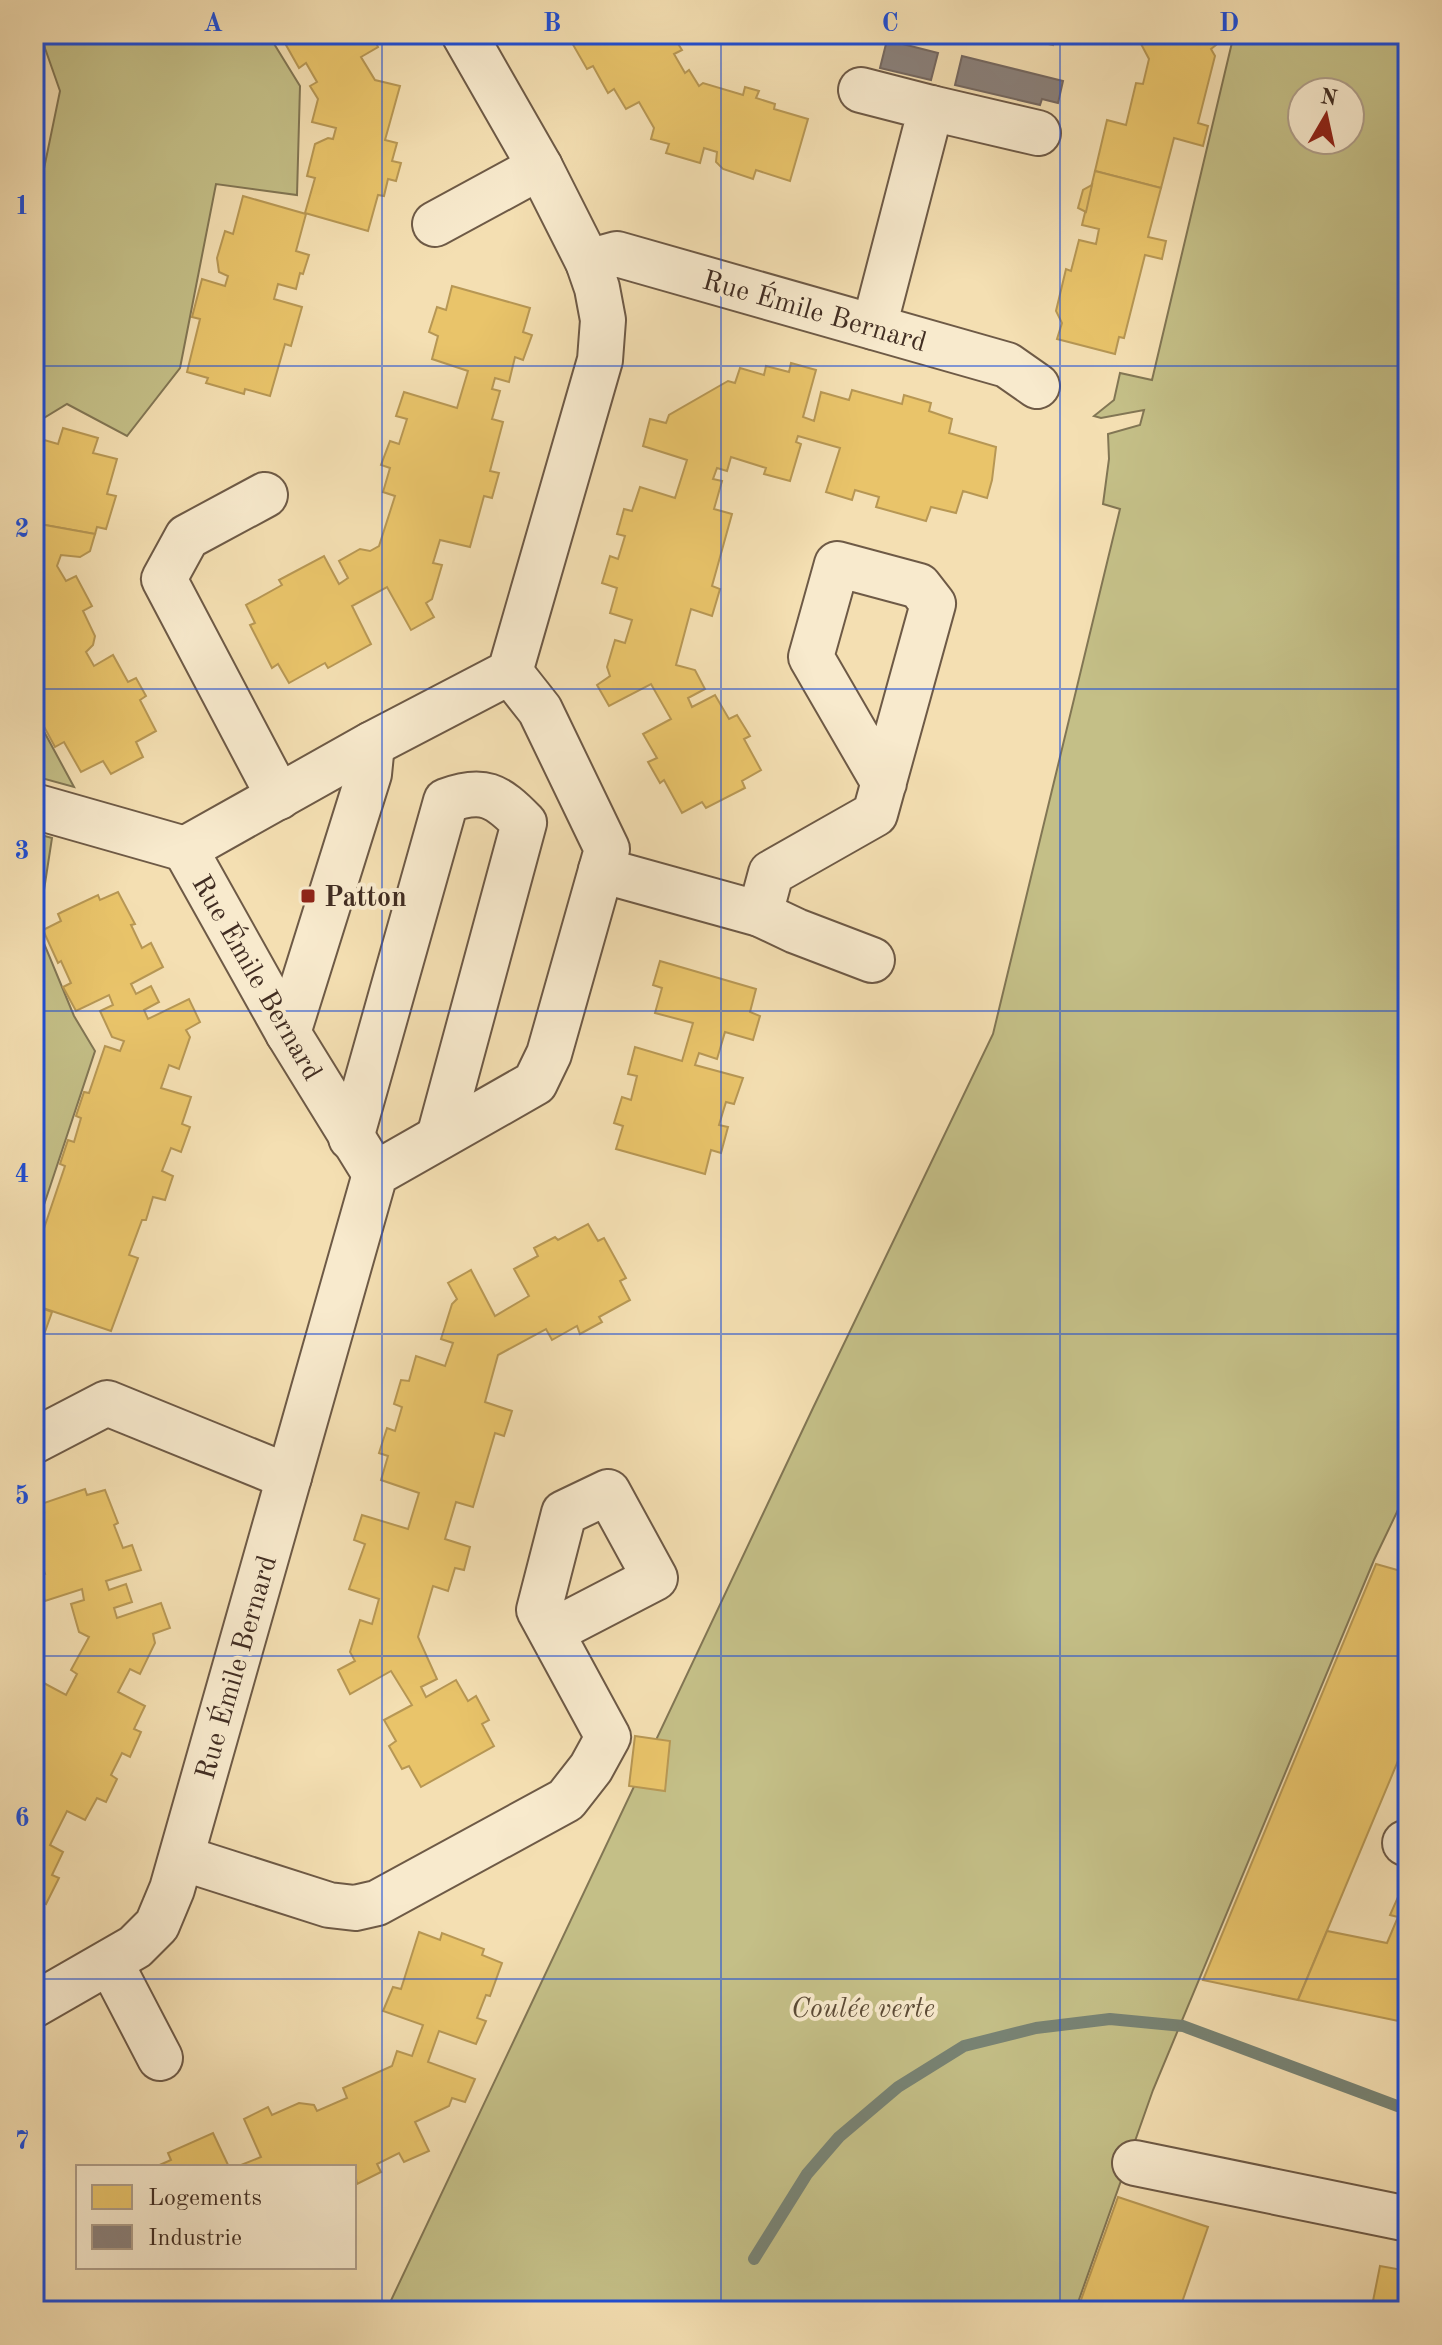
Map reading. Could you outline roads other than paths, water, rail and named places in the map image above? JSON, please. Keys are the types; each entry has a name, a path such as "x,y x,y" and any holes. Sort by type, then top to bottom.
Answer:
{"street":[{"path":"375,1174 535,1083 549,1054 607,849 540,710 510,672 600,360 603,320 588,262 540,167 464,34"},
{"path":"861,90 1038,133"},
{"path":"874,327 931,108"},
{"path":"435,224 540,167"},
{"name":"Rue Émile Bernard","path":"588,262 617,254 1007,365 1037,386"},
{"path":"265,495 187,537 164,579 279,797"},
{"name":"Rue Émile Bernard","path":"34,2005 135,1947 157,1925 182,1858 375,1174 288,1033 185,849 372,744 510,672"},
{"path":"288,1033 369,774 372,744"},
{"path":"760,914 771,873 875,814 884,783"},
{"path":"351,1138 446,801 468,792 490,796 508,806 524,823 439,1137"},
{"path":"34,806 185,849"},
{"path":"601,870 760,914 872,960"},
{"path":"34,1441 107,1403 289,1477"},
{"path":"182,1858 329,1905 355,1908 377,1903 566,1800 591,1768 608,1737 551,1632"},
{"path":"110,1962 160,2058"},
{"path":"1135,2163 1408,2219"}],"waterway":[{"path":"754,2259 807,2174 839,2137 898,2087 964,2046 1036,2028 1110,2019 1183,2026 1408,2110"}],"place":[{"name":"Patton","path":"308,896"}],"park label":[{"name":"Coulée verte","path":"863,2007"}]}
